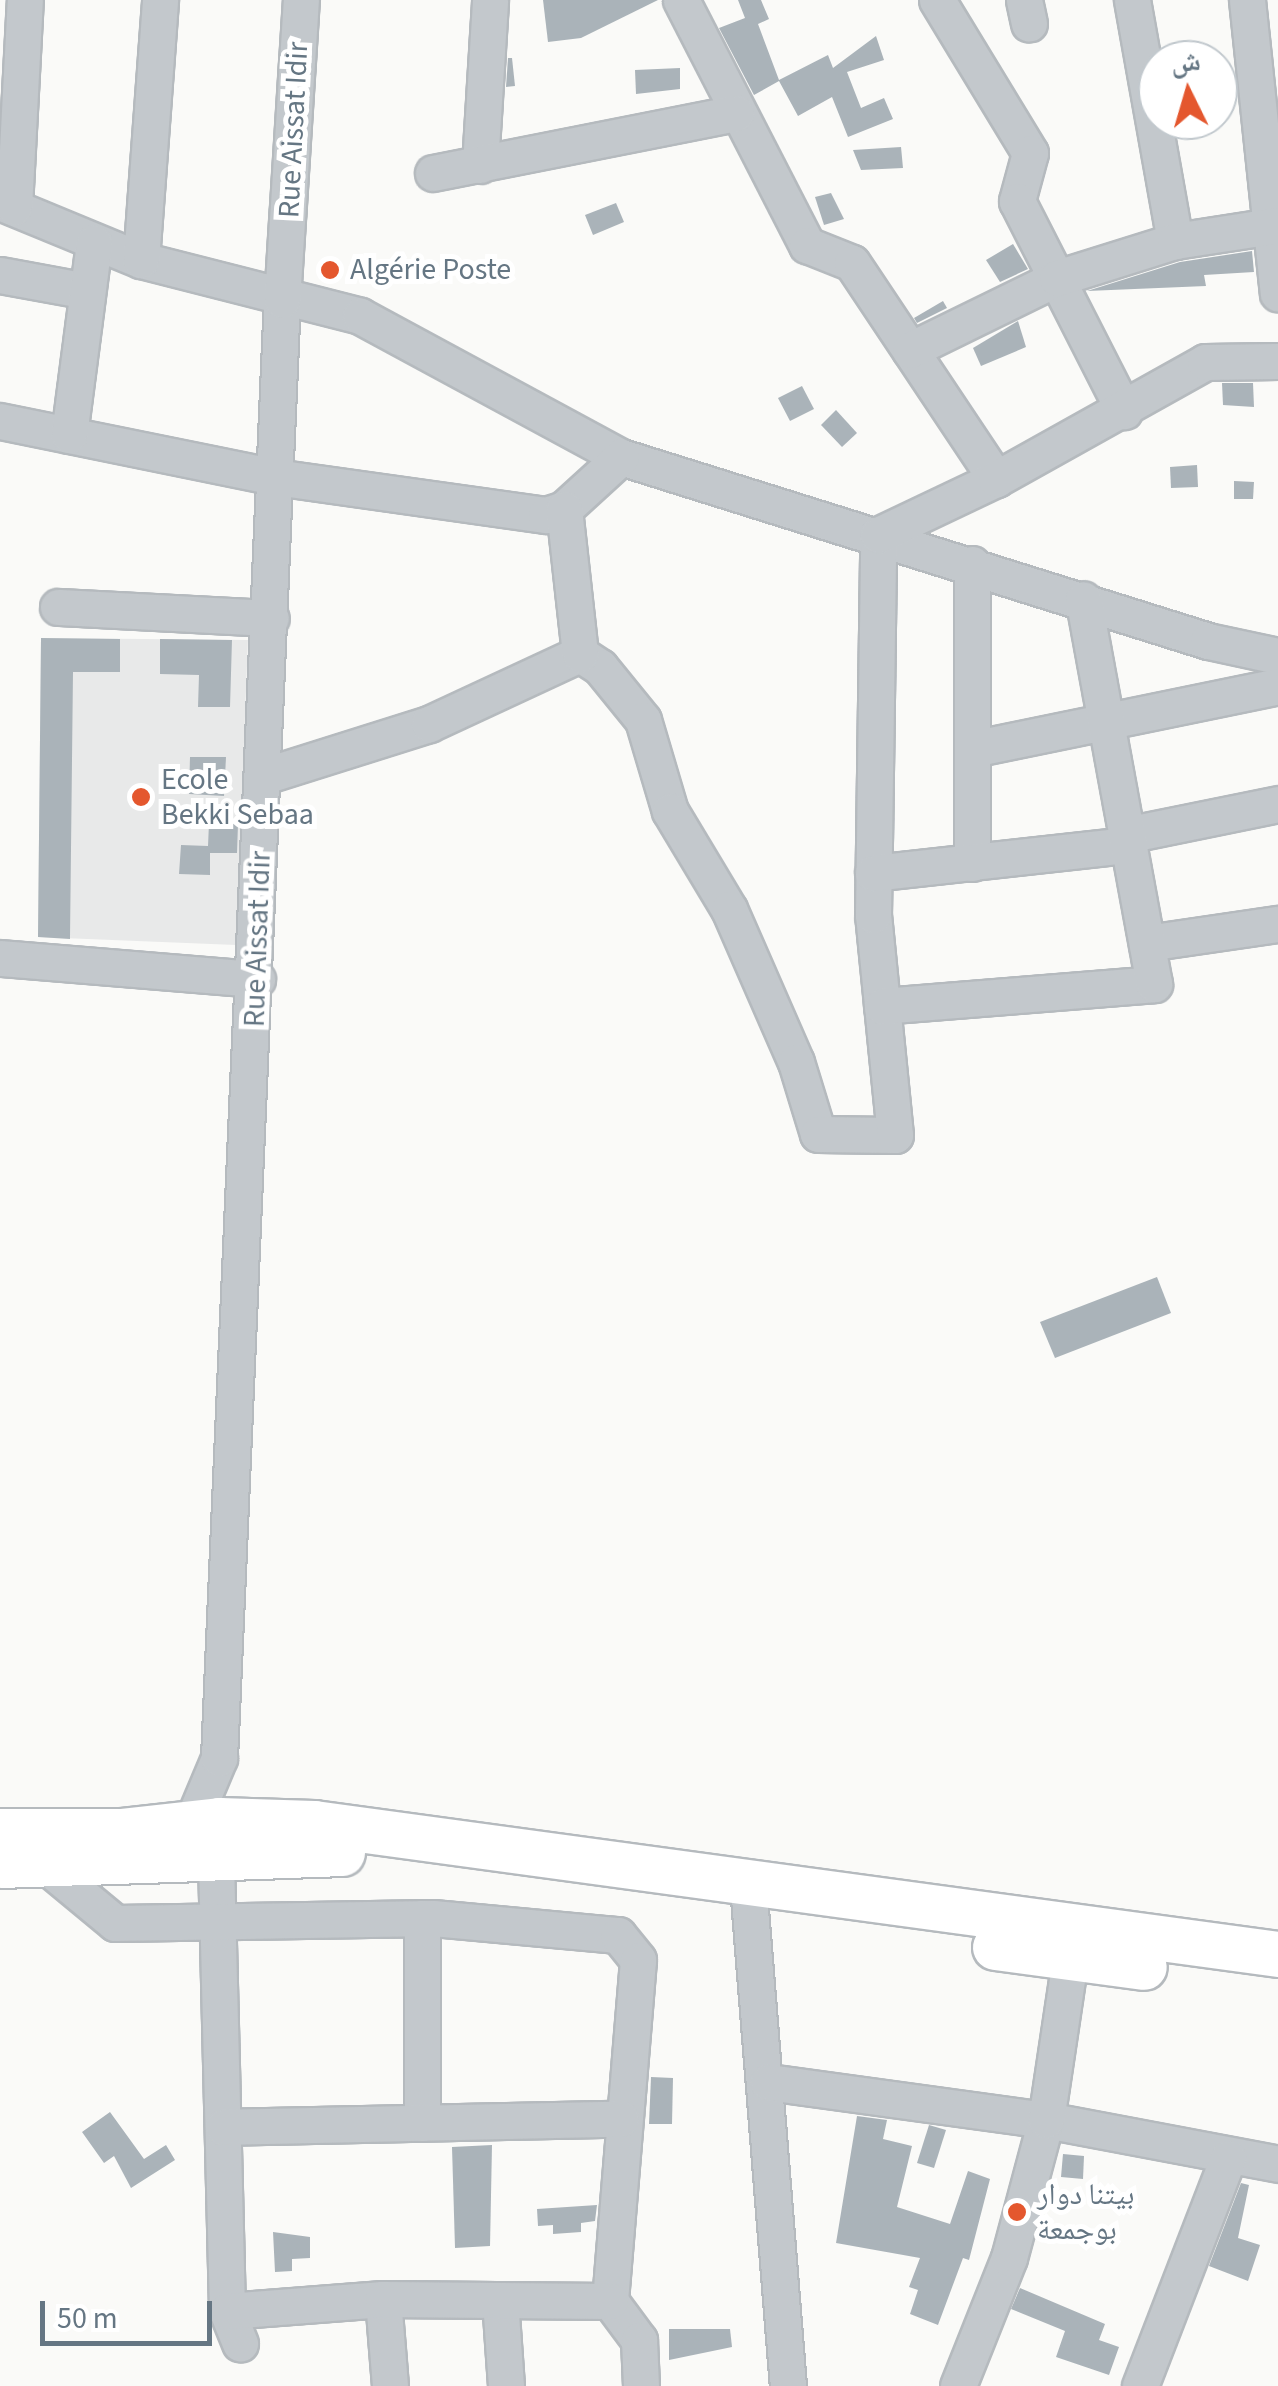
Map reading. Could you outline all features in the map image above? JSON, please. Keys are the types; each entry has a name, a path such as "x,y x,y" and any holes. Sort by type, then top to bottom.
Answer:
{"main road":[{"path":"0,1866 45,1865 354,1828 749,1896 1070,1960 1278,1980"},
{"path":"0,1831 100,1832 222,1844"},
{"path":"749,1896 1278,1954"}],"street":[{"path":"141,260 160,0"},
{"name":"Rue Aissat Idir","path":"219,1758 257,979 282,300 302,0"},
{"path":"480,165 490,0"},
{"path":"681,0 807,245 852,263 996,479"},
{"path":"937,0 1030,153 1017,200 1124,411"},
{"path":"1132,0 1176,242"},
{"path":"1247,0 1274,225 1278,293"},
{"path":"17,2 7,204 141,260 282,300 360,316 621,457 1278,656"},
{"path":"434,174 736,113"},
{"path":"910,350 1056,278 1176,242 1274,225"},
{"path":"68,435 94,243"},
{"path":"0,275 87,291"},
{"path":"878,535 996,479 1124,411 1205,362 1278,361"},
{"path":"0,421 276,477 546,515 564,509 621,457"},
{"path":"564,509 580,654"},
{"path":"580,654 600,666 643,720 670,810 728,909 796,1062 818,1134 894,1135 874,873 878,535"},
{"path":"972,564 972,863"},
{"path":"882,1006 1154,984 1083,599"},
{"path":"58,607 271,618"},
{"path":"264,776 429,724 580,654"},
{"path":"972,749 1278,686"},
{"path":"874,873 1127,840 1278,804"},
{"path":"1146,944 1278,924"},
{"path":"0,958 257,979"},
{"path":"219,1758 222,1844"},
{"path":"219,1758 224,2126 234,2327 384,2299 610,2300"},
{"path":"45,1865 115,1923 219,1917 422,1918 618,1935 638,1960 620,2119 610,2300 639,2340 641,2386"},
{"path":"749,1896 768,2082 788,2386"},
{"path":"422,1918 422,2123"},
{"path":"958,2386 1009,2258 1046,2120 1070,1960"},
{"path":"768,2082 1046,2120 1228,2158 1278,2164"},
{"path":"224,2126 620,2119"},
{"path":"1140,2386 1228,2158"},
{"path":"384,2299 390,2386"},
{"path":"500,2300 506,2386"}],"shaded area":[{"name":"Ecole Bekki Sebaa","path":"41,638 248,640 236,945 38,937"}],"building":[{"path":"543,0 658,0 581,38 548,42"},
{"path":"738,0 761,0 769,19 758,24 779,80 828,55 833,68 876,36 884,60 847,72 861,108 884,98 893,119 848,137 832,97 798,116 779,81 754,95 719,28 745,18"},
{"path":"508,58 512,58 515,86 506,87"},
{"path":"680,68 680,89 636,94 635,70"},
{"path":"901,147 903,168 861,170 853,150"},
{"path":"831,193 844,219 824,225 815,197"},
{"path":"616,203 624,222 593,235 585,215"},
{"path":"1013,244 1028,269 1000,282 986,260"},
{"path":"1252,251 1254,272 1204,275 1206,286 1087,291 1180,262"},
{"path":"943,301 947,308 917,323 914,318"},
{"path":"1018,321 1026,347 981,366 973,348"},
{"path":"1222,383 1253,383 1254,407 1223,405"},
{"path":"802,386 814,409 790,421 778,398"},
{"path":"836,410 857,433 842,447 821,425"},
{"path":"1197,465 1198,487 1171,488 1170,467"},
{"path":"1234,481 1254,482 1253,499 1234,499"},
{"path":"41,638 120,639 120,672 73,672 70,939 38,937"},
{"path":"160,639 232,640 230,707 198,707 199,675 160,674"},
{"path":"190,757 226,757 224,796 189,794"},
{"path":"209,823 238,824 237,853 210,853 210,875 179,874 181,845 208,846"},
{"path":"1157,1277 1171,1313 1055,1358 1040,1322"},
{"path":"651,2077 673,2078 672,2124 649,2124"},
{"path":"110,2112 144,2159 166,2145 175,2160 131,2188 114,2156 104,2163 82,2132"},
{"path":"857,2116 887,2120 883,2139 912,2146 897,2207 950,2224 968,2171 990,2179 969,2260 963,2258 938,2325 910,2314 918,2290 909,2287 920,2258 836,2243"},
{"path":"929,2125 946,2130 934,2168 917,2163"},
{"path":"492,2145 490,2246 455,2248 452,2147"},
{"path":"1063,2154 1084,2156 1083,2179 1061,2177"},
{"path":"1241,2183 1249,2185 1238,2238 1260,2245 1248,2281 1209,2266"},
{"path":"597,2205 595,2221 581,2223 581,2232 553,2234 553,2225 538,2226 537,2209"},
{"path":"273,2232 310,2237 310,2258 292,2259 292,2271 275,2272"},
{"path":"1020,2288 1105,2324 1099,2340 1119,2347 1109,2375 1056,2357 1065,2331 1011,2309"},
{"path":"669,2329 730,2329 732,2347 669,2360"}],"place":[{"name":"Algérie Poste","path":"330,270"},
{"name":"Ecole Bekki Sebaa","path":"141,797"},
{"name":"بيتنا دوار بوجمعة","path":"1017,2212"}]}
